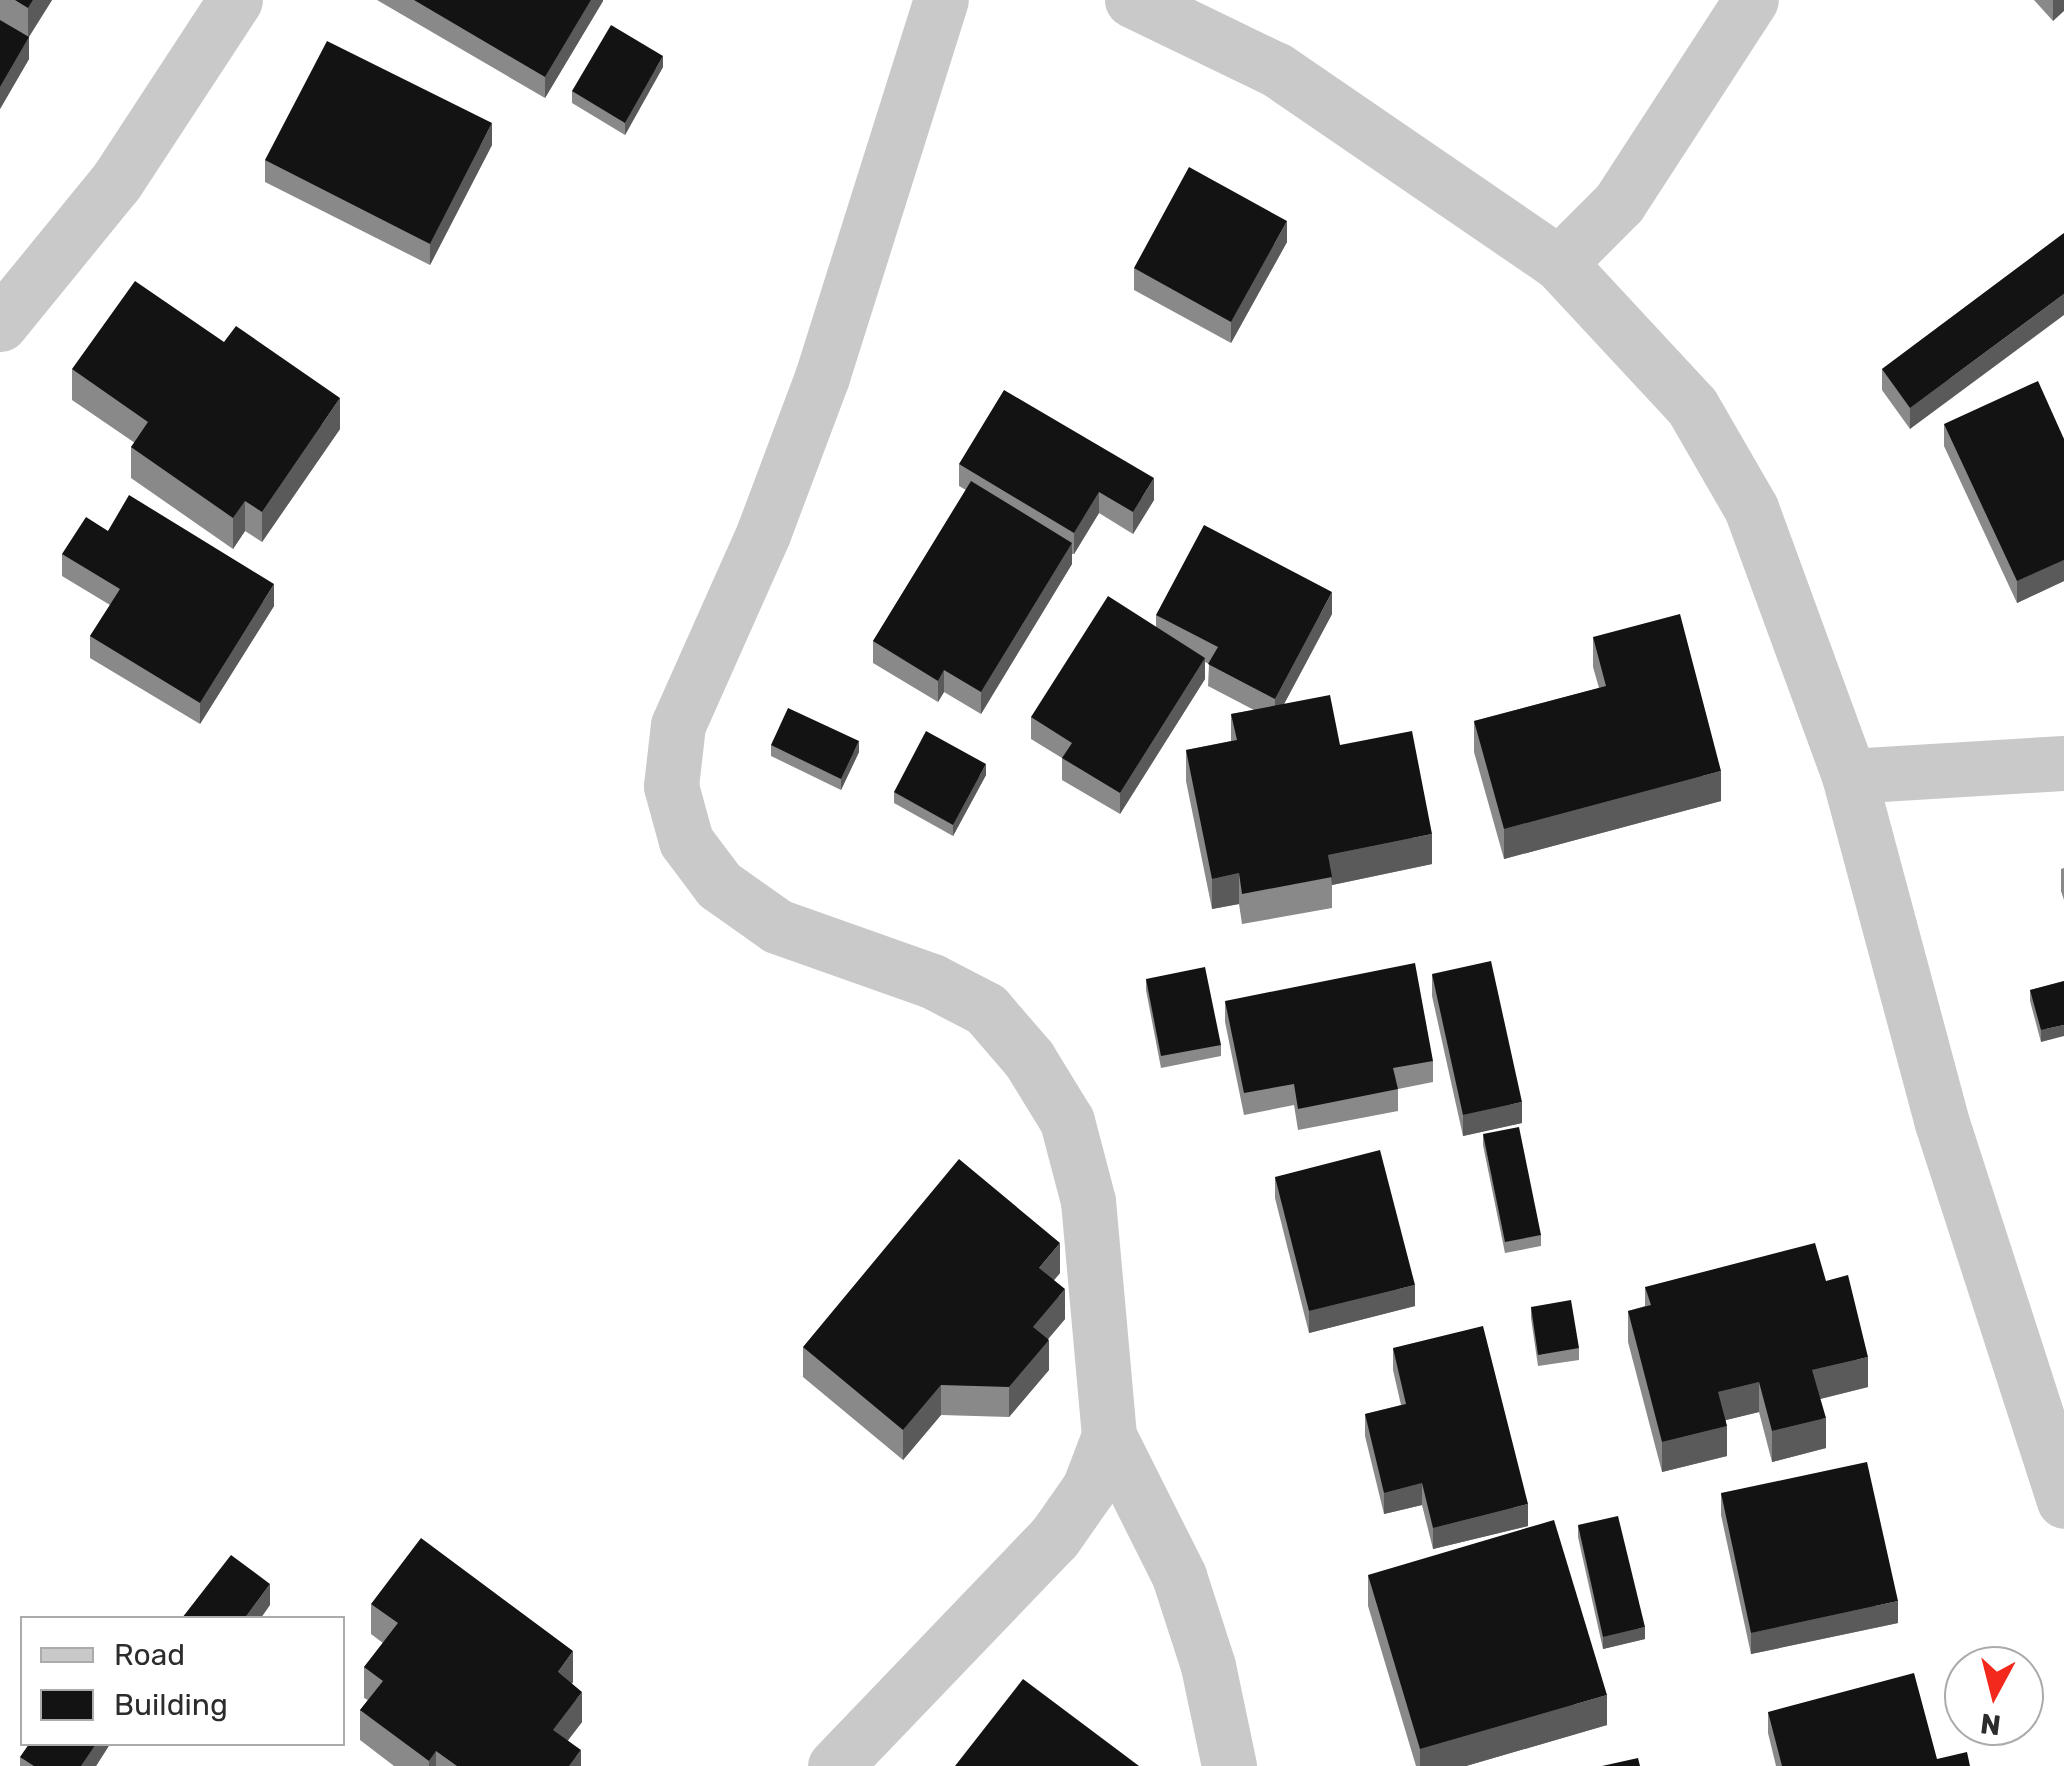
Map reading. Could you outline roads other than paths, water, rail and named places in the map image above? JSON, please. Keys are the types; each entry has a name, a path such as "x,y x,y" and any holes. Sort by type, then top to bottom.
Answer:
{"street":[{"path":"0,324 116,182 234,0"},
{"path":"941,0 822,376 763,534 678,725 671,786 686,841 719,886 777,926 932,981 986,1010 1029,1059 1068,1121 1088,1200 1108,1436 1179,1576 1208,1666 1229,1766"},
{"path":"1132,0 1278,70 1559,263 1692,406 1741,491 1848,776 1942,1123 2064,1501"},
{"path":"1559,263 1618,204 1752,0"},
{"path":"1848,776 2064,763"},
{"path":"836,1766 1054,1538 1090,1488 1108,1436"}]}
